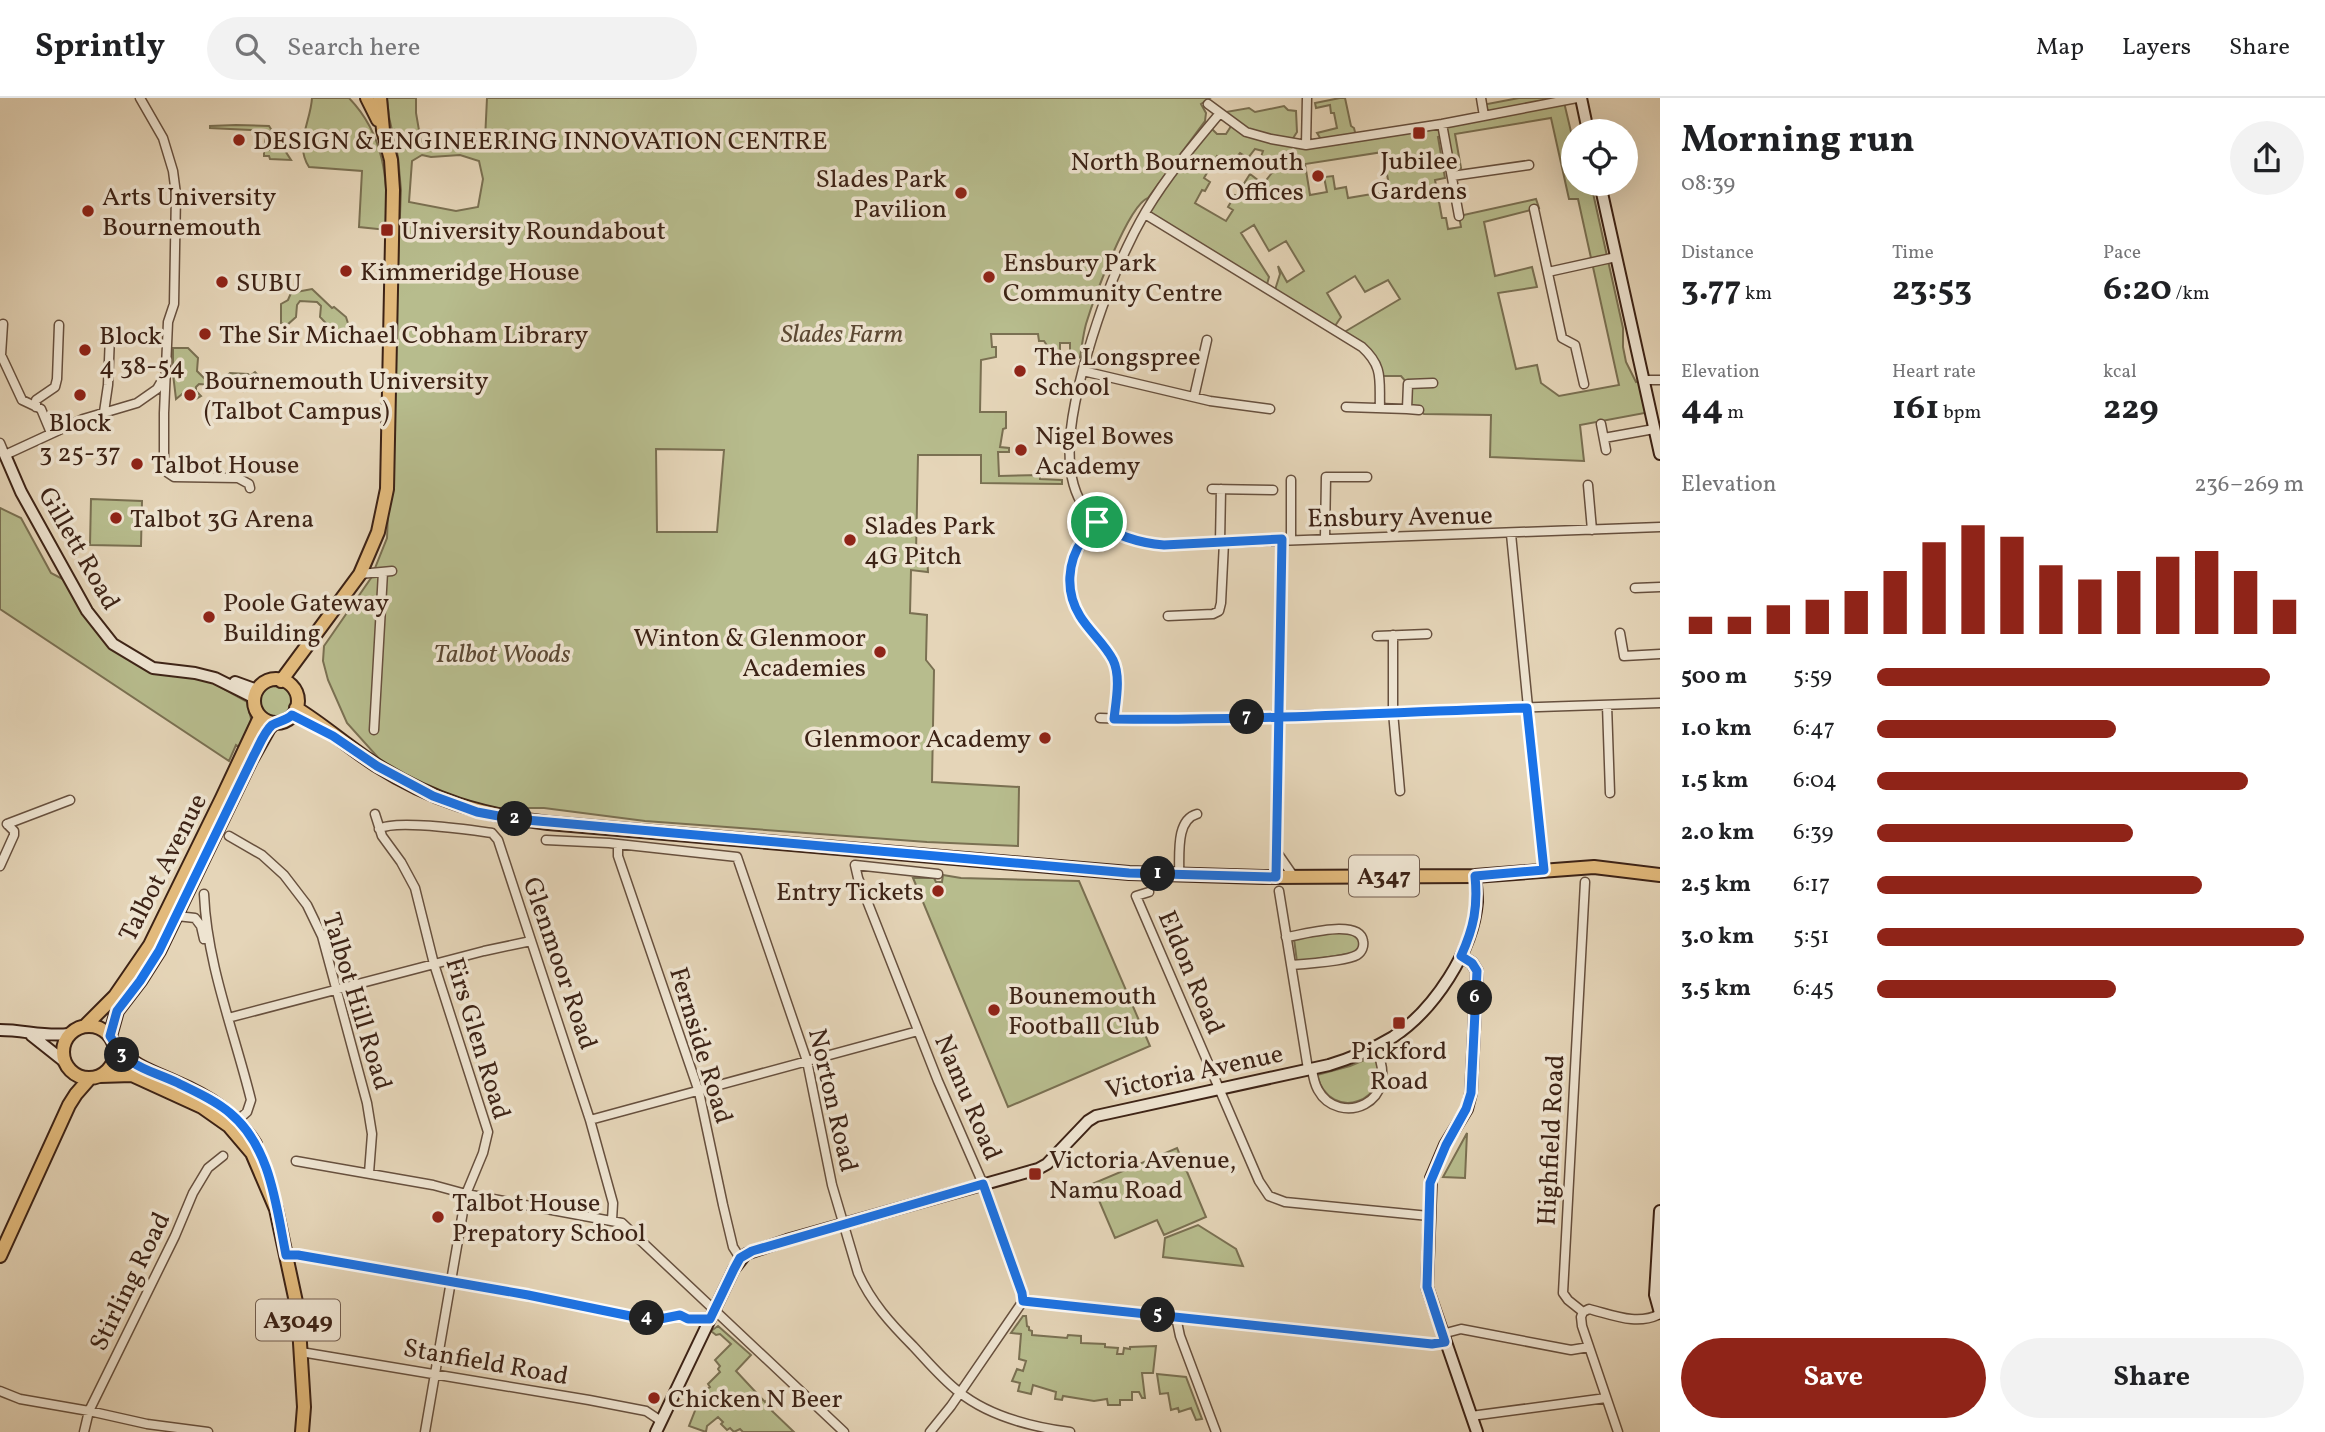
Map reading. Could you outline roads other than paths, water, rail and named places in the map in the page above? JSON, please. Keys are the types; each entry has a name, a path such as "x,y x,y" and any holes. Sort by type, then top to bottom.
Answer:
{"main road":[{"path":"367,98 383,130"},
{"path":"286,683 360,574 378,532 387,489 393,190 391,160 383,130 380,98"},
{"path":"266,682 286,683 296,693 294,712 285,721 274,723 260,717 253,705 255,693 266,682"},
{"name":"A347","path":"294,712 377,766 433,796 477,812 515,819 988,862 1179,875 1475,876 1594,867 1660,875"},
{"name":"Talbot Avenue","path":"85,1026 115,996 150,945 260,717"},
{"name":"Talbot Avenue","path":"112,1041 117,1011 150,966 177,916 254,755 274,723"},
{"name":"A347","path":"1641,874 1660,884"},
{"path":"0,1256 69,1105 76,1094 113,1063 112,1041 97,1027 85,1026 69,1034 63,1048 68,1067 69,1105"},
{"name":"A3049","path":"112,1041 134,1064 220,1105 238,1120 263,1160 270,1178 296,1302 304,1407 302,1432"},
{"path":"68,1067 80,1077 95,1077"},
{"name":"A3049","path":"95,1077 132,1075 215,1115 237,1134 252,1153 276,1209"}],"street":[{"path":"1306,145 1307,98"},
{"path":"1480,98 1484,116"},
{"path":"1208,104 1246,132 1306,145 1442,124 1579,98 1585,119"},
{"path":"142,99 167,149 175,178 174,304 168,322 163,460 166,472 174,477 238,478 249,484 250,488"},
{"name":"Ensbury Avenue","path":"1220,113 1185,155 1145,214 1117,268 1092,333 1070,424 1069,466 1079,497 1097,522 1125,538 1164,545 1660,527"},
{"path":"1442,124 1459,216"},
{"path":"1452,176 1529,165"},
{"path":"1603,196 1660,454"},
{"path":"1534,209 1562,338 1575,345 1584,384"},
{"path":"1145,214 1362,347 1374,358 1379,368 1380,408"},
{"path":"1548,272 1616,257"},
{"path":"2,324 1,355 22,400 41,409 51,433"},
{"path":"36,407 36,400 55,387 59,325"},
{"path":"104,412 110,336"},
{"path":"1194,397 1207,340"},
{"path":"1083,371 1241,407 1269,409"},
{"path":"5,455 51,433 142,400 157,389 166,373"},
{"path":"1643,380 1660,380"},
{"path":"1407,409 1408,384 1433,383"},
{"path":"1346,407 1419,410"},
{"path":"1601,424 1606,450"},
{"path":"1604,438 1654,429"},
{"name":"Gillett Road","path":"0,443 21,492 87,611 113,643 153,668 195,673 255,693"},
{"path":"1325,538 1326,477 1367,477"},
{"path":"1276,877 1291,480"},
{"path":"1588,485 1592,530"},
{"path":"1168,616 1213,614 1219,611 1222,542 1216,489 1273,490"},
{"path":"1097,522 1083,539 1070,569 1071,594 1091,631 1114,661 1117,685 1114,719"},
{"path":"1511,534 1544,870"},
{"path":"360,574 387,571 382,586 374,730"},
{"path":"1635,588 1660,587"},
{"path":"1620,633 1623,656 1660,654"},
{"path":"1377,636 1426,634"},
{"path":"1393,635 1393,712 1400,792"},
{"path":"1100,718 1280,716 1660,703"},
{"path":"1607,705 1609,793"},
{"path":"3,823 70,800"},
{"name":"Firs Glen Road","path":"375,814 382,836 401,862 415,888 434,964 488,1132 483,1153 466,1194 425,1432"},
{"path":"1179,875 1183,825 1188,818 1197,814"},
{"path":"0,866 14,835 14,831 3,823"},
{"name":"Glenmoor Road","path":"379,829 393,824 492,832 498,840 590,1120 613,1203 612,1220"},
{"name":"Talbot Hill Road","path":"229,836 262,855 284,875 302,897 322,936 371,1125 369,1173"},
{"name":"Norton Road","path":"546,840 618,844 737,857 807,1061 831,1185 858,1273 875,1305 960,1393 1019,1422 1070,1432"},
{"name":"Fernside Road","path":"618,844 618,856 699,1092 733,1247 740,1258"},
{"path":"1276,851 1293,877"},
{"name":"Namu Road","path":"938,874 855,865 918,1031 983,1184 1023,1301"},
{"name":"Victoria Avenue","path":"740,1258 761,1248 1038,1169 1047,1164 1096,1116 1310,1069 1346,1060 1375,1047 1396,1035 1422,1012 1461,956 1475,912 1475,876"},
{"name":"Highfield Road","path":"1583,1312 1563,1293 1585,882"},
{"path":"1279,891 1310,1069"},
{"name":"Eldon Road","path":"1149,892 1136,896 1259,1181 1269,1196 1277,1201 1429,1216"},
{"path":"204,894 205,919 213,965"},
{"path":"177,916 190,916 198,922 213,965 251,1100 247,1112 238,1120"},
{"path":"1286,937 1349,928 1359,932 1363,941 1363,948 1355,956 1291,965"},
{"path":"228,1018 531,941"},
{"path":"1461,956 1472,963 1477,971 1471,1093 1430,1183 1427,1287 1477,1432"},
{"path":"0,1030 32,1035 69,1034"},
{"path":"590,1120 918,1031"},
{"path":"32,1035 68,1067"},
{"name":"Victoria Avenue","path":"1310,1069 1318,1091 1330,1103 1347,1108 1363,1105 1376,1096 1383,1080 1383,1065 1375,1047"},
{"name":"Stirling Road","path":"84,1432 89,1411 176,1236 193,1194 208,1168 223,1156"},
{"path":"296,1161 622,1223 712,1314 844,1432"},
{"path":"1618,1432 1581,1317 1583,1312 1589,1309 1636,1321 1649,1320 1660,1314 1655,1295 1660,1211"},
{"path":"286,1255 452,1282 640,1318 660,1319 680,1315 688,1319 712,1314"},
{"path":"660,1428 740,1258"},
{"path":"930,1432 1023,1301 1432,1344 1461,1329 1572,1350 1589,1347"},
{"path":"1176,1317 1180,1336 1216,1432"},
{"name":"Stanfield Road","path":"301,1352 623,1407 646,1412 660,1428"},
{"path":"0,1391 20,1399 147,1424 208,1432"},
{"path":"1471,1416 1606,1398"}],"place":[{"name":"Jubilee Gardens","path":"1419,133"},
{"name":"DESIGN & ENGINEERING INNOVATION CENTRE","path":"239,140"},
{"name":"North Bournemouth Offices","path":"1318,176"},
{"name":"Slades Park Pavilion","path":"961,193"},
{"name":"Arts University Bournemouth","path":"88,211"},
{"name":"University Roundabout","path":"387,230"},
{"name":"Kimmeridge House","path":"346,271"},
{"name":"Ensbury Park Community Centre","path":"989,277"},
{"name":"SUBU","path":"222,282"},
{"name":"The Sir Michael Cobham Library","path":"205,334"},
{"name":"Block 4 38-54","path":"85,350"},
{"name":"The Longspree School","path":"1020,371"},
{"name":"Block 3 25-37","path":"80,395"},
{"name":"Bournemouth University (Talbot Campus)","path":"190,395"},
{"name":"Nigel Bowes Academy","path":"1021,450"},
{"name":"Talbot House","path":"137,464"},
{"name":"Talbot 3G Arena","path":"116,518"},
{"name":"Slades Park 4G Pitch","path":"850,540"},
{"name":"Poole Gateway Building","path":"209,617"},
{"name":"Winton & Glenmoor Academies","path":"880,652"},
{"name":"Glenmoor Academy","path":"1045,738"},
{"name":"Entry Tickets","path":"938,891"},
{"name":"Bounemouth Football Club","path":"994,1010"},
{"name":"Pickford Road","path":"1399,1023"},
{"name":"Victoria Avenue, Namu Road","path":"1035,1174"},
{"name":"Talbot House Prepatory School","path":"438,1217"},
{"name":"Chicken N Beer","path":"654,1398"}],"park label":[{"name":"Slades Farm","path":"842,333"},
{"name":"Talbot Woods","path":"502,653"}]}
